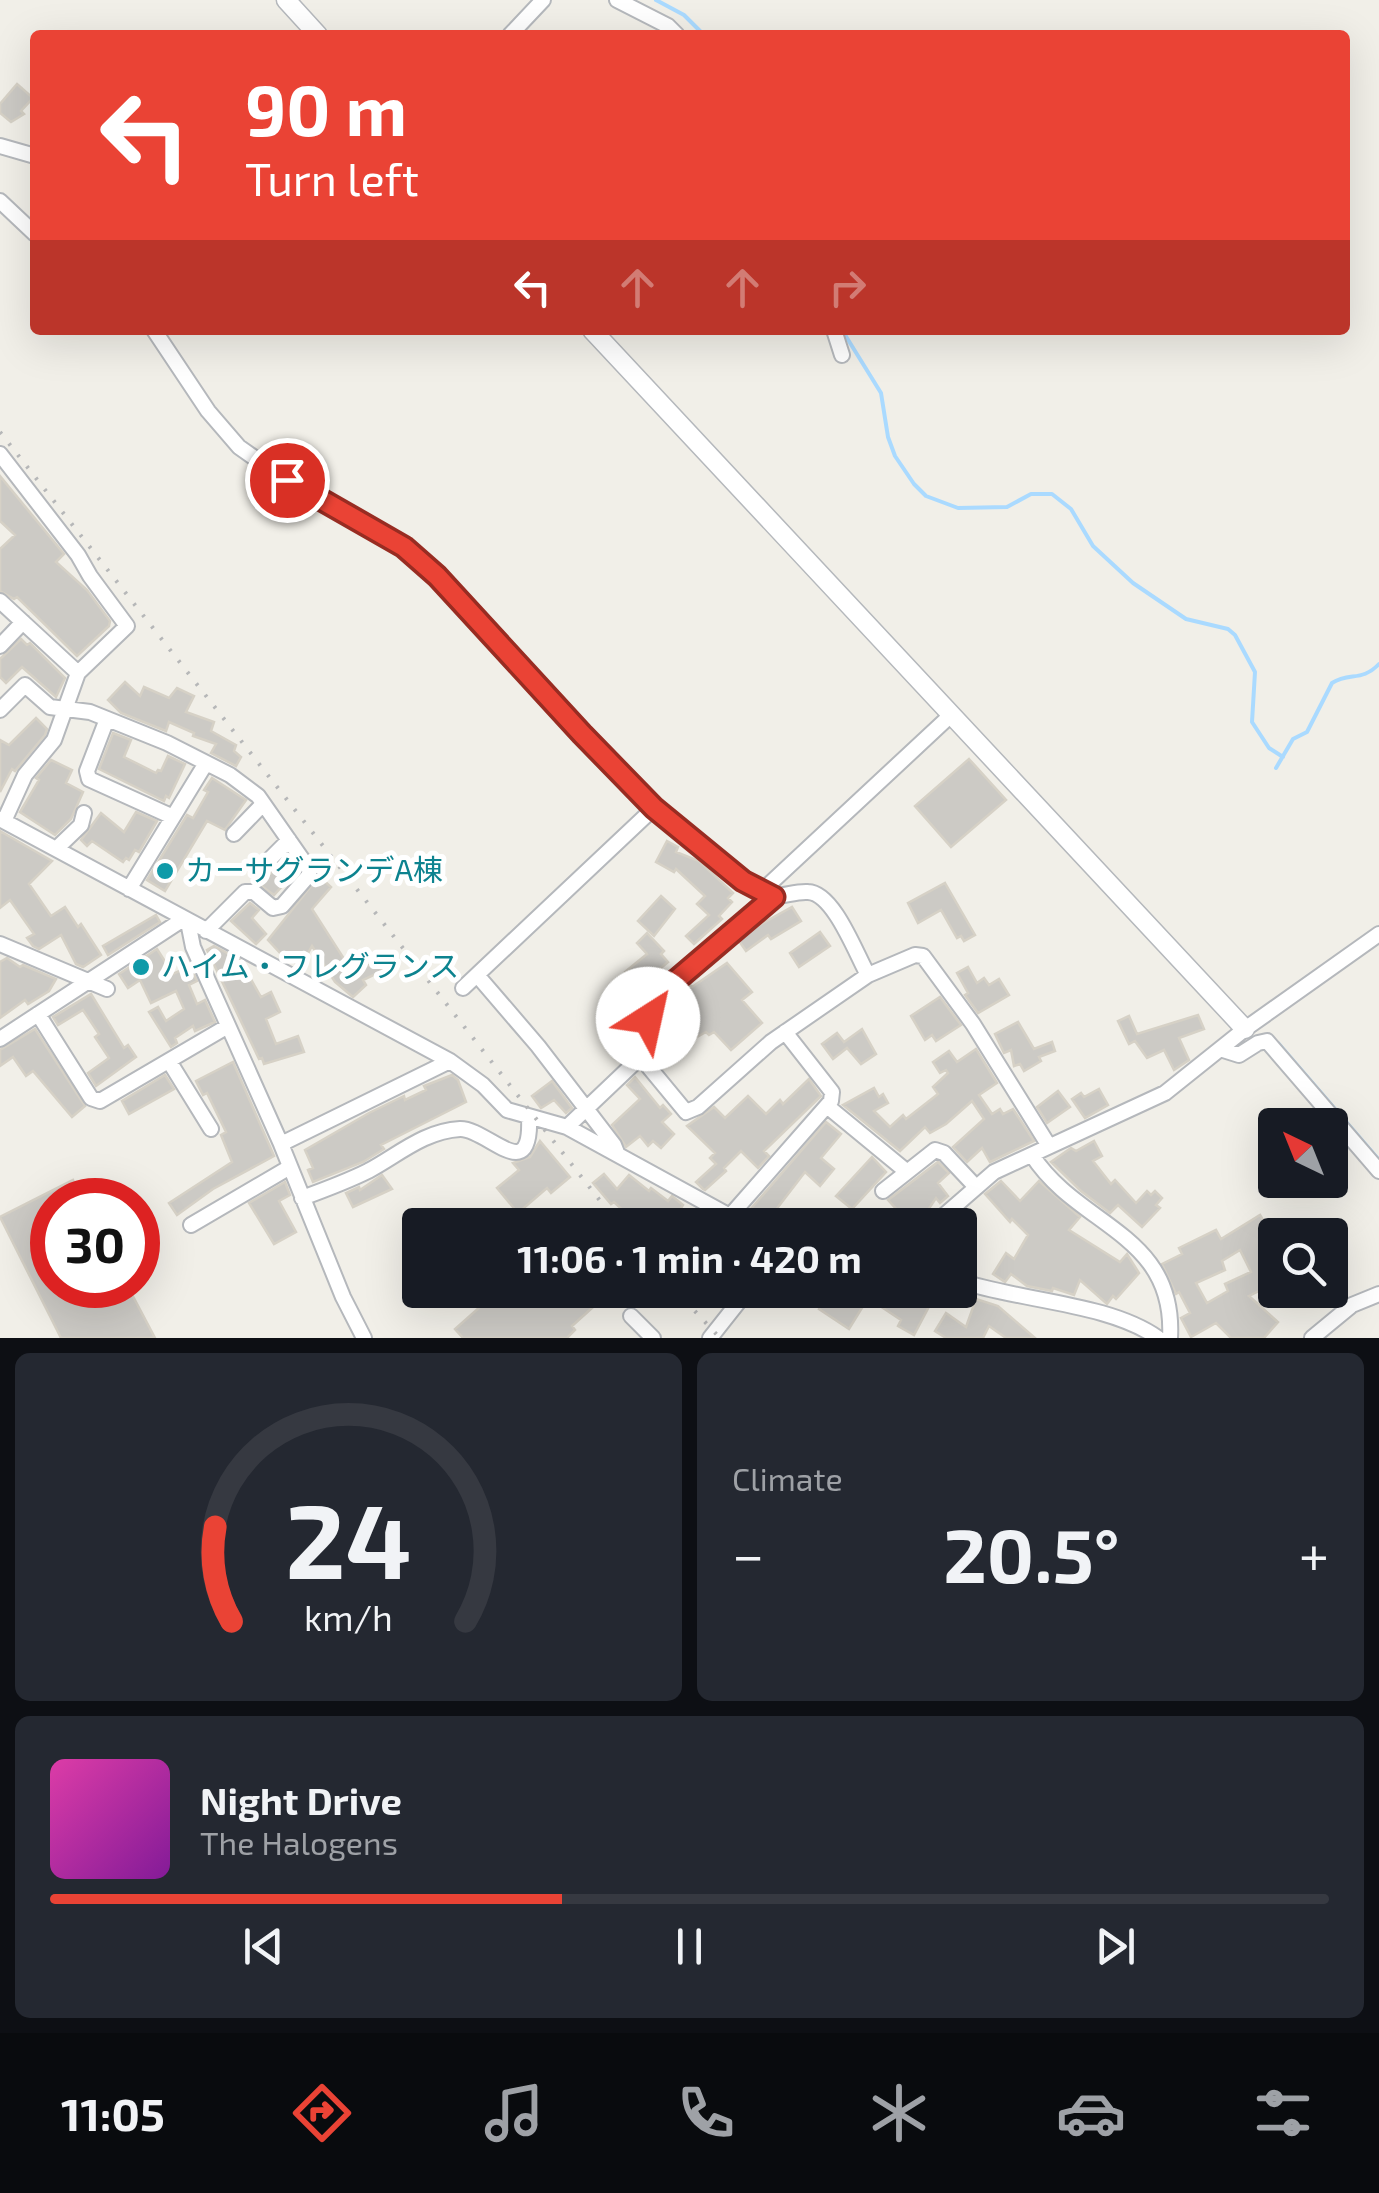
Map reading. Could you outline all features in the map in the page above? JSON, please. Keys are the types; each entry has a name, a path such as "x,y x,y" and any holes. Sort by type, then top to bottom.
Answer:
{"street":[{"path":"286,0 313,30"},
{"path":"515,30 542,0"},
{"path":"617,0 672,30"},
{"path":"0,146 30,155"},
{"path":"0,201 30,229"},
{"path":"157,335 208,411 239,446 280,476 404,547 437,576 654,808 743,881 768,894 809,892 821,896 836,914 868,976"},
{"path":"597,335 1245,1029"},
{"path":"836,335 842,356"},
{"path":"0,454 127,626 78,673 54,740 25,775 2,820 450,1062 483,1085 506,1110 567,1127 715,1208"},
{"path":"0,601 78,673"},
{"path":"0,646 23,622"},
{"path":"0,710 25,684 50,707 90,712 206,763 252,789 309,869 306,880 282,906 274,908 254,892 245,892 206,931"},
{"path":"951,715 649,1004 646,1008 652,1071 686,1112 692,1111 785,1032 868,976 915,955 924,956 973,1024 1050,1146"},
{"path":"107,719 87,771 89,779 173,817"},
{"path":"129,889 206,763"},
{"path":"234,834 263,804"},
{"path":"464,988 654,808"},
{"path":"56,850 82,825 84,813"},
{"path":"266,863 289,840"},
{"path":"0,1039 185,921"},
{"path":"185,921 343,1297 364,1338"},
{"path":"951,1208 994,1172 1152,1101 1379,934"},
{"path":"2,947 106,989"},
{"path":"478,975 587,1108 618,1155"},
{"path":"38,1014 95,1100 107,1098 228,1026"},
{"path":"737,1208 826,1106 832,1092 785,1032"},
{"path":"1220,1050 1239,1056 1267,1041 1379,1172"},
{"path":"567,1127 648,1050"},
{"path":"170,1061 211,1129"},
{"path":"281,1144 450,1062"},
{"path":"826,1106 906,1172"},
{"path":"302,1198 341,1184 436,1133 473,1131 505,1152 517,1152 524,1148 528,1137 529,1118"},
{"path":"883,1191 936,1150 944,1152 975,1186"},
{"path":"1032,1155 1056,1184 1145,1254 1158,1274 1170,1338"},
{"path":"191,1225 290,1167"},
{"path":"977,1286 1118,1317 1158,1338"},
{"path":"1312,1338 1352,1306 1377,1299"},
{"path":"710,1338 734,1308"},
{"path":"632,1316 653,1338"}],"building":[{"path":"17,84 30,95 21,111 24,114 11,122 0,113 0,104"},
{"path":"0,476 64,554 56,562 87,590 110,621 77,656 17,597 0,591 0,549 15,535 0,521"},
{"path":"21,639 65,678 56,697 22,667 6,683 0,677 0,659"},
{"path":"125,682 140,696 144,687 169,698 177,688 194,696 186,712 214,722 211,731 236,745 234,751 241,757 236,766 211,753 216,744 193,736 194,733 169,722 166,731 121,713 108,700"},
{"path":"36,718 47,729 45,735 15,771 12,769 0,792 0,740 9,745"},
{"path":"113,733 131,740 124,757 156,773 168,756 185,764 169,798 166,796 164,801 99,769"},
{"path":"969,759 1006,800 951,847 915,806"},
{"path":"51,760 72,770 66,783 83,792 71,819 55,835 20,812 39,780 36,778"},
{"path":"212,778 246,800 225,830 207,821 165,891 147,880 187,815 193,818"},
{"path":"136,812 157,821 139,852 135,850 129,860 123,862 92,841 87,846 81,840 101,813 124,832"},
{"path":"0,831 52,861 29,884 51,916 65,907 101,955 83,967 76,964 61,935 39,949 27,938 34,934 10,900 0,908"},
{"path":"667,841 678,847 676,852 699,861 733,893 728,898 732,902 719,916 722,919 694,944 686,936 709,915 697,904 705,896 676,869 674,872 656,862"},
{"path":"287,857 297,870 274,895 256,882"},
{"path":"319,876 331,887 312,909 353,973 377,961 382,971 363,980 366,985 353,997 335,982 312,946 301,966 282,955 268,940"},
{"path":"945,883 975,935 964,941 961,936 957,938 941,910 918,923 908,903"},
{"path":"661,896 675,909 654,936 638,921"},
{"path":"250,903 259,910 252,918 266,934 256,944 231,921"},
{"path":"792,907 801,921 771,939 768,935 746,951 739,941"},
{"path":"156,915 160,922 108,955 103,946"},
{"path":"820,932 830,946 799,967 790,953"},
{"path":"647,933 664,951 661,954 668,962 638,987 625,972 647,954 637,943"},
{"path":"214,946 240,960 261,997 271,992 280,1012 266,1019 276,1044 298,1036 304,1052 264,1064 259,1059 207,950"},
{"path":"157,949 173,974 190,966 197,981 189,985 197,1004 205,1000 215,1022 195,1031 193,1026 175,1038 177,1043 171,1047 149,1012 158,1007 166,1021 184,1009 176,991 151,1003 140,980 128,988 119,974"},
{"path":"7,958 20,967 56,979 49,991 28,1004 25,1000 0,1018 0,962"},
{"path":"727,963 752,992 742,1000 762,1023 731,1050 714,1032 695,1038 682,1016 677,1015 662,1026 657,1013 690,985"},
{"path":"968,967 977,983 984,978 989,985 999,979 1009,995 978,1013 965,995 968,993 957,973"},
{"path":"91,994 124,1048 128,1045 136,1057 96,1086 88,1073 109,1058 95,1037 99,1034 83,1010 58,1025 53,1017"},
{"path":"940,997 961,1025 936,1041 932,1035 925,1040 911,1016"},
{"path":"1198,1015 1204,1029 1179,1038 1189,1060 1174,1070 1164,1050 1147,1058 1135,1041 1129,1044 1118,1021 1129,1016 1137,1034"},
{"path":"1018,1022 1034,1049 1052,1042 1055,1051 1039,1057 1041,1061 1024,1071 1020,1064 1014,1066 1011,1050 1004,1053 995,1034"},
{"path":"35,1029 85,1106 72,1117 33,1071 26,1076 13,1057 0,1066 0,1050"},
{"path":"862,1029 876,1054 861,1064 847,1048 833,1059 822,1044 837,1033 844,1042"},
{"path":"976,1049 997,1083 979,1095 992,1114 1000,1109 1003,1114 1013,1109 1034,1141 990,1162 982,1148 967,1162 953,1147 984,1119 972,1101 930,1133 925,1127 900,1151 843,1105 874,1088 888,1103 874,1111 890,1127 938,1094 933,1087 948,1073 940,1073 933,1062 949,1051 957,1062"},
{"path":"233,1062 274,1156 213,1189 177,1215 169,1203 232,1162 221,1135 226,1132 207,1093 203,1095 196,1081"},
{"path":"165,1075 174,1089 129,1114 122,1101"},
{"path":"452,1075 458,1080 466,1102 381,1145 384,1149 363,1162 313,1182 308,1170 313,1168 305,1150 369,1113 404,1096 405,1100 426,1090 424,1086"},
{"path":"635,1077 660,1108 663,1105 671,1114 662,1122 674,1134 661,1148 653,1141 648,1146 640,1136 626,1147 612,1125 640,1099 627,1085"},
{"path":"809,1079 821,1096 764,1151 769,1156 758,1168 741,1151 705,1190 696,1182 716,1164 710,1158 715,1153 687,1126 714,1107 725,1118 748,1096 766,1114"},
{"path":"552,1081 572,1108 566,1113 554,1100 541,1108 532,1096"},
{"path":"1099,1089 1108,1105 1085,1118 1072,1099"},
{"path":"1058,1091 1070,1107 1047,1123 1037,1107"},
{"path":"826,1122 841,1134 821,1158 834,1169 820,1186 805,1172 777,1208 752,1208"},
{"path":"540,1141 570,1177 551,1193 547,1188 524,1208 514,1208 497,1188 519,1170 513,1163 530,1157"},
{"path":"1094,1141 1102,1156 1093,1161 1111,1184 1115,1180 1136,1203 1147,1191 1151,1195 1155,1191 1162,1198 1156,1205 1160,1208 1142,1227 1118,1205 1110,1213 1051,1162 1071,1148 1076,1151"},
{"path":"872,1157 886,1172 853,1208 836,1196"},
{"path":"938,1162 949,1173 938,1183 948,1196 940,1203 936,1198 929,1208 895,1208 888,1200"},
{"path":"604,1174 617,1189 629,1175 649,1191 651,1188 668,1201 672,1196 683,1205 620,1208 614,1202 611,1204 593,1183"},
{"path":"382,1175 392,1189 353,1207 346,1193 359,1187 360,1190"},
{"path":"1001,1181 1020,1201 1039,1181 1080,1217 1069,1230 1120,1262 1127,1254 1139,1273 1107,1304 1080,1280 1074,1295 1027,1286 1011,1274 1005,1282 993,1274 1006,1253 1014,1259 1028,1235 1012,1219 1010,1222 985,1194"},
{"path":"285,1182 290,1195 279,1201 296,1232 274,1244 249,1203"},
{"path":"30,1202 30,1277 0,1217"},
{"path":"1260,1215 1262,1218 1258,1218 1258,1292 1249,1296 1278,1322 1264,1338 1231,1338 1216,1323 1191,1337 1181,1318 1190,1313 1162,1264 1182,1254 1179,1248 1216,1230 1221,1239","holes":["1240,1250 1251,1272 1225,1284 1228,1291 1207,1303 1196,1283 1225,1270 1222,1261"]},
{"path":"977,1299 998,1306 1035,1338 1006,1338 989,1326 983,1338 946,1338 935,1331 946,1313 966,1327 973,1308 977,1308"},
{"path":"46,1308 139,1308 155,1338 61,1338"},
{"path":"479,1308 592,1308 572,1326 575,1330 567,1338 463,1338 455,1329"},
{"path":"820,1308 862,1308 849,1329"},
{"path":"883,1308 928,1308 914,1335 898,1326 901,1320"}],"waterway":[{"path":"656,0 684,15 699,30"},
{"path":"845,335 881,393 895,456 926,496 958,508 1007,507 1031,494 1052,494 1071,509 1093,546 1133,583 1186,619 1228,629 1235,635 1255,672 1252,722 1269,748 1283,757"},
{"path":"1276,768 1293,739 1307,732 1332,683 1367,673 1379,664"},
{"path":"1278,1043 1379,1160"}],"railway":[{"path":"0,432 606,1208"},
{"path":"692,1308 720,1338"}],"place":[{"name":"カーサグランデA棟","path":"165,871"},
{"name":"ハイム・フレグランス","path":"141,967"}],"route":[{"path":"287,480 404,547 437,576 654,808 743,881 774,897 653,1000 646,1008 648,1019"}]}
